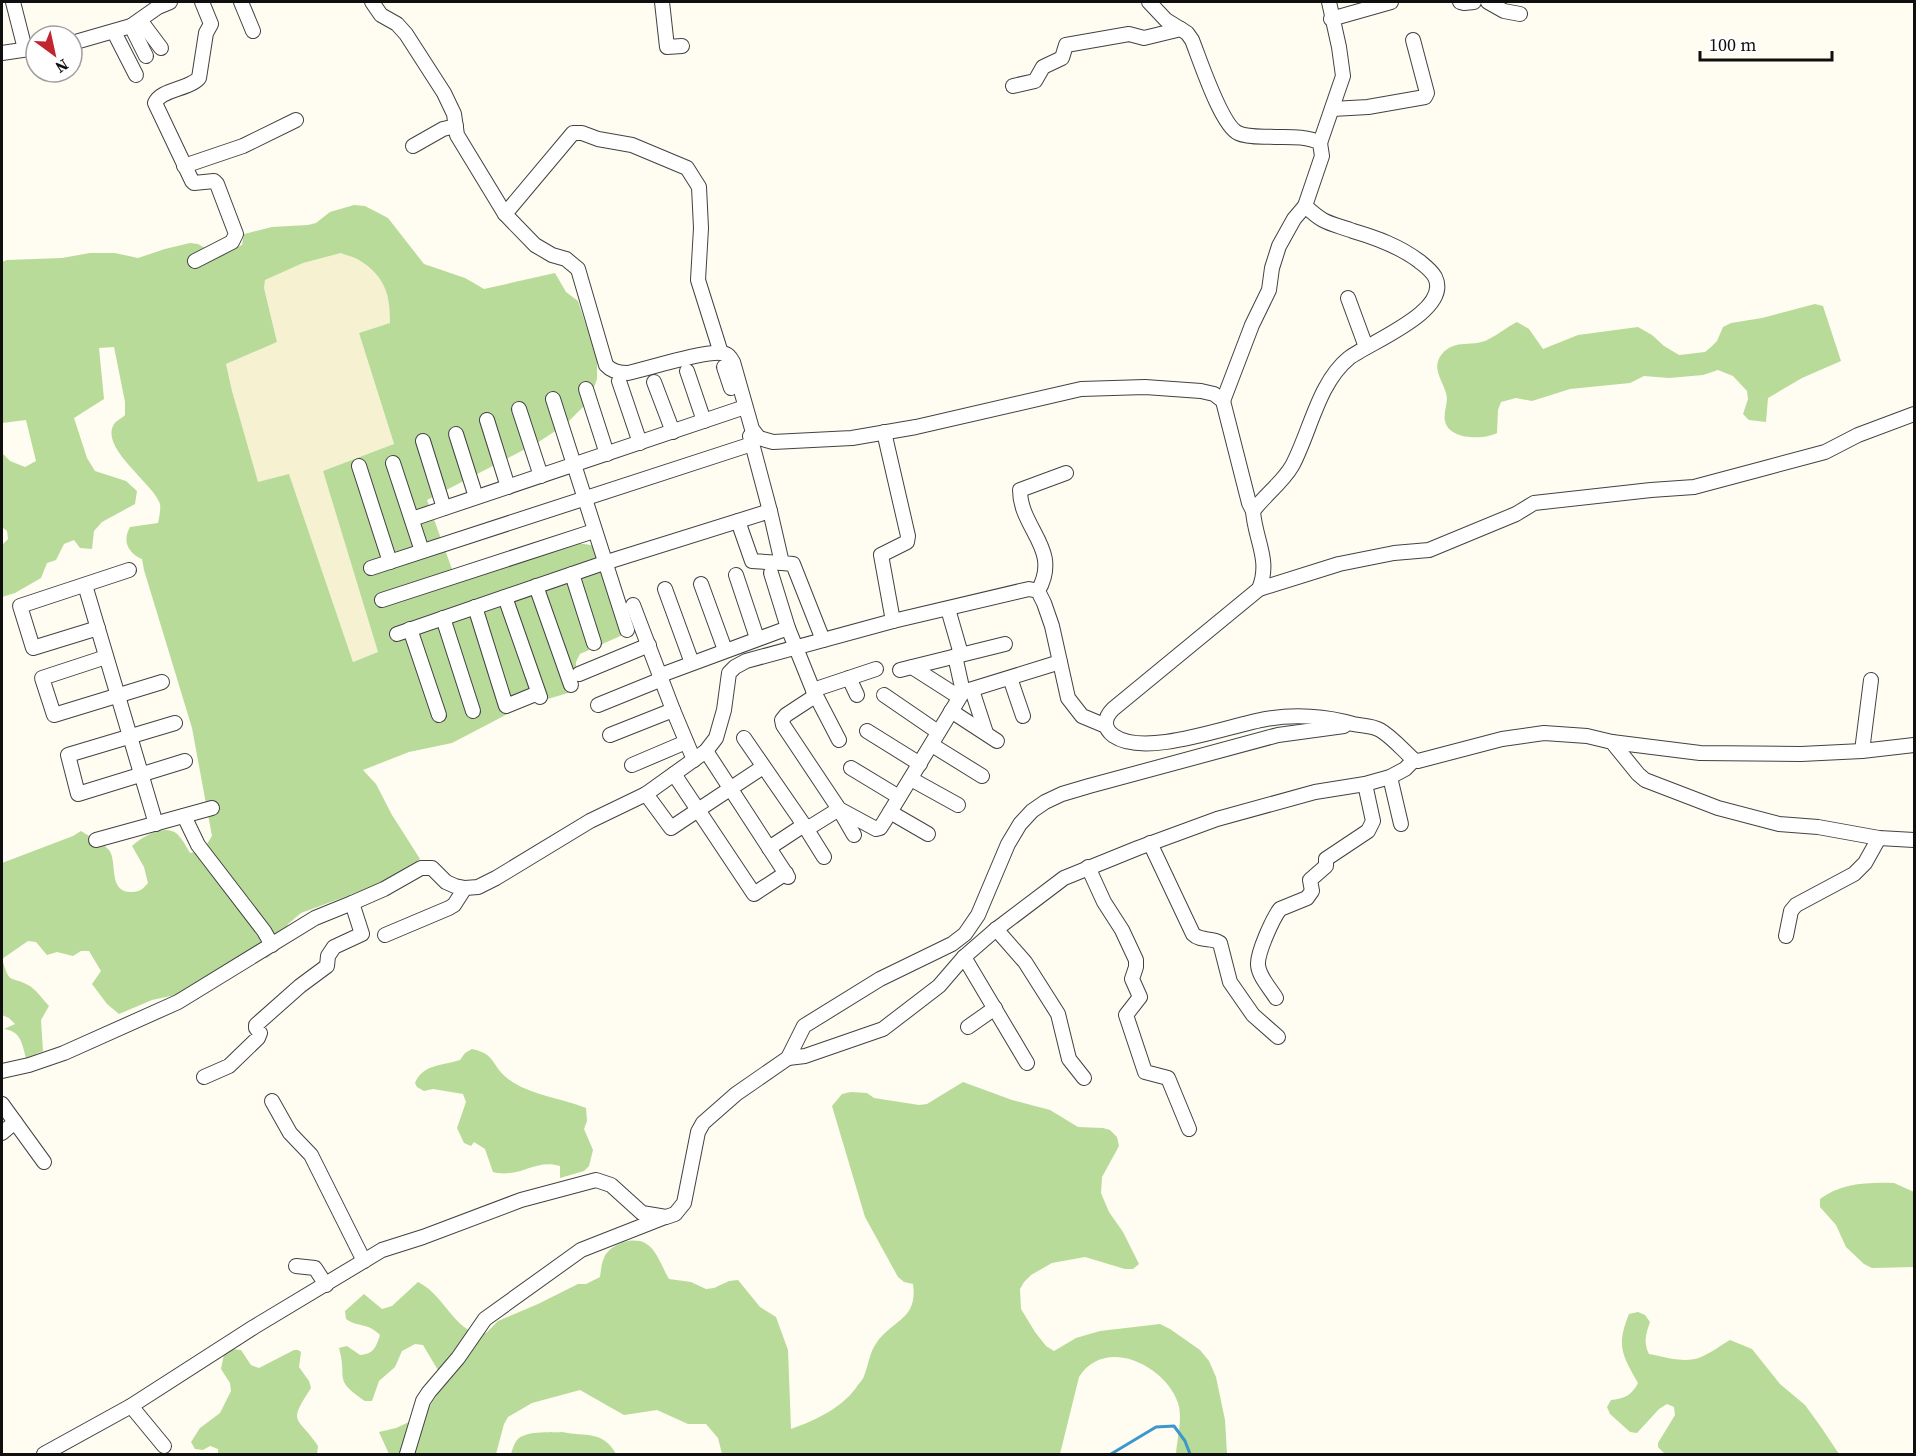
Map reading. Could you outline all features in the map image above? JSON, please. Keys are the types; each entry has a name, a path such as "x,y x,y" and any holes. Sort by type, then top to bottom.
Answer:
{"street":[{"path":"13,2 24,31"},
{"path":"141,2 140,20 146,56"},
{"path":"84,40 114,32 170,2"},
{"path":"195,261 232,242 236,234 215,182 194,183 189,178 172,136 155,103 159,97 194,83 199,78 206,33 211,24 202,2"},
{"path":"241,2 253,31"},
{"path":"372,2 381,15 397,24 450,103 456,135 505,214 535,245 552,255 566,259 578,269 604,358 610,369 628,373 698,356 722,360"},
{"path":"662,2 667,47 682,46"},
{"path":"1149,2 1166,20 1181,29 1192,40 1221,112 1230,128 1241,135 1295,138 1320,143"},
{"path":"1259,589 1264,578 1265,566 1253,511 1249,504 1223,401 1252,325 1269,290 1272,268 1279,246 1294,219 1305,206 1322,156 1320,143 1342,76 1339,47 1329,2"},
{"path":"1332,19 1391,2"},
{"path":"1460,2 1474,2"},
{"path":"1488,2 1504,11 1520,14"},
{"path":"140,20 162,48"},
{"path":"1013,86 1035,81 1044,66 1063,57 1066,45 1129,34 1144,38 1181,29"},
{"path":"114,32 136,75"},
{"path":"1332,109 1368,107 1425,97 1427,93 1413,40"},
{"path":"2,53 24,50"},
{"path":"184,166 243,146 296,120"},
{"path":"413,146 443,129 456,126"},
{"path":"505,214 573,133 632,145 687,168 699,187 701,228 698,280 722,360"},
{"path":"1253,511 1292,465 1308,425 1338,370 1348,359 1365,347 1422,314 1431,306 1437,287 1435,278 1428,268 1403,250 1325,221 1305,206"},
{"path":"1348,298 1365,347"},
{"path":"722,360 727,354 733,362 742,408 782,563"},
{"path":"687,371 704,421"},
{"path":"619,381 640,443"},
{"path":"654,382 673,432"},
{"path":"742,408 756,434 764,440 773,442 852,438 916,427 1081,389 1145,387 1201,391 1214,394 1223,401"},
{"path":"586,389 607,454"},
{"path":"552,399 627,630"},
{"path":"412,519 742,408"},
{"path":"519,410 541,476"},
{"path":"1106,726 1108,714 1113,709 1259,589 1339,564 1394,553 1429,550 1534,503 1694,487 1769,467 1825,452 1858,435 1914,414"},
{"path":"487,420 508,487"},
{"path":"884,432 908,536 907,542 881,555 893,621"},
{"path":"456,434 476,497"},
{"path":"423,441 444,508"},
{"path":"371,568 752,444"},
{"path":"393,463 422,551"},
{"path":"359,466 390,562"},
{"path":"1038,591 1044,581 1046,561 1023,504 1020,490 1066,473"},
{"path":"439,715 403,632 604,563 770,511"},
{"path":"738,521 752,561 793,564 823,640"},
{"path":"382,600 594,531"},
{"path":"98,628 33,648 20,606 129,570"},
{"path":"771,573 788,628 814,693 839,740"},
{"path":"572,574 594,643"},
{"path":"736,575 757,638"},
{"path":"700,584 725,650"},
{"path":"85,585 156,824"},
{"path":"536,586 575,679 649,645"},
{"path":"665,589 692,663"},
{"path":"2,1071 64,1053 178,1002 315,918 384,889 421,868 432,868 446,882 465,888 478,887 496,878 590,821 646,794 706,751 716,738 724,710 729,673 746,661 1019,590 1038,591"},
{"path":"1038,591 1049,618 1068,698 1082,716 1106,726 1121,740 1140,743 1165,742 1268,718 1309,717 1342,720 1378,729 1414,760 1423,760 1502,739 1544,733 1587,736 1612,742 1700,753 1801,754 1862,751 1914,745"},
{"path":"475,607 506,706 539,695 505,597"},
{"path":"633,605 694,760"},
{"path":"948,609 965,693 992,737 951,711"},
{"path":"443,618 472,711"},
{"path":"598,705 692,663 788,628"},
{"path":"965,693 906,669 1005,644"},
{"path":"106,657 42,678 54,715 162,682"},
{"path":"839,809 876,829 880,828 951,711 965,693 1060,662"},
{"path":"854,835 783,725 782,720 814,693 876,669"},
{"path":"849,678 857,695"},
{"path":"1010,678 1023,716"},
{"path":"1862,751 1871,680"},
{"path":"884,695 938,732"},
{"path":"610,735 673,710"},
{"path":"175,723 68,755 78,794 184,761"},
{"path":"788,1058 799,1022 952,944 965,934 978,915 1008,844 1020,824 1032,811 1046,802 1062,794 1278,735 1355,724"},
{"path":"867,731 920,764"},
{"path":"744,738 824,857"},
{"path":"632,765 686,742"},
{"path":"1612,742 1645,780 1719,808 1779,824 1818,827 1879,838 1914,840"},
{"path":"932,745 982,776"},
{"path":"674,774 754,894 787,875 706,751"},
{"path":"407,1455 423,1401 458,1358 485,1319 580,1250 680,1210 684,1203 698,1132 703,1123 736,1094 788,1058 805,1056 861,1038 863,1044 866,1045 939,986 964,957 996,929 1064,878 1217,819 1304,795 1390,777 1405,769 1414,760"},
{"path":"646,794 671,828 764,767"},
{"path":"851,768 899,797"},
{"path":"1390,777 1401,824"},
{"path":"911,779 958,805"},
{"path":"1276,998 1258,966 1258,957 1269,930 1280,909 1307,898 1312,891 1310,880 1326,866 1326,859 1360,837 1372,826 1373,821 1365,784"},
{"path":"96,840 212,808"},
{"path":"804,825 810,827 839,809"},
{"path":"890,812 928,834"},
{"path":"184,816 198,845 264,931 272,945"},
{"path":"769,848 804,825"},
{"path":"1786,936 1791,911 1796,905 1854,874 1865,863 1879,838"},
{"path":"1150,843 1193,934 1198,938 1220,943 1230,982 1253,1015 1278,1037"},
{"path":"1088,867 1104,902 1122,930 1136,960 1132,979 1140,997 1126,1015 1144,1070 1150,1075 1168,1078 1189,1129"},
{"path":"385,935 449,908 454,905 465,888"},
{"path":"204,1077 229,1066 258,1038 260,1033 255,1028 256,1025 300,986 327,966 328,956 334,947 362,934 352,903"},
{"path":"996,929 1025,962 1058,1014 1069,1059 1084,1078"},
{"path":"964,957 1027,1063"},
{"path":"968,1027 995,1008"},
{"path":"884,1032 908,1022"},
{"path":"272,1101 290,1133 311,1155 364,1261"},
{"path":"2,1104 44,1162"},
{"path":"2,1133 15,1122"},
{"path":"44,1455 131,1406 254,1327 382,1250 521,1200 596,1180 611,1185 642,1213 666,1216"},
{"path":"296,1266 315,1268 326,1285"},
{"path":"131,1406 164,1446"}],"shaded area":[{"path":"341,253 356,258 375,273 385,285 390,308 390,323 359,333 394,445 323,471 378,652 353,662 289,474 258,483 226,364 277,342 264,288 265,280 303,263"}],"green space":[{"path":"354,205 365,206 388,218 424,264 465,278 484,289 555,273 566,292 578,301 597,359 597,379 589,401 566,424 537,443 427,500 457,583 543,551 578,544 597,548 606,555 627,633 580,654 576,662 576,686 568,693 521,707 452,743 409,752 363,770 376,784 392,815 420,859 377,885 301,913 288,924 280,947 267,958 244,956 208,988 152,1000 119,1014 107,1004 92,984 101,971 89,951 81,951 73,956 57,952 47,955 36,942 28,941 2,959 2,863 81,831 109,850 119,887 124,891 135,892 148,883 144,867 132,846 136,842 159,831 171,831 180,837 190,853 203,850 212,836 192,728 142,559 130,550 127,542 130,527 158,523 160,504 148,486 120,455 111,434 114,424 125,415 125,402 114,347 99,348 104,399 74,418 87,458 95,471 126,481 137,491 135,504 102,522 94,531 92,549 80,548 74,540 64,544 56,560 47,563 41,578 15,593 2,597 2,545 8,539 7,531 2,527 2,453 10,461 25,467 36,461 26,420 2,423 2,262 62,258 90,253 115,253 138,258 190,243 198,244 217,255 242,245 244,234 272,227 316,223 330,212","holes":["341,253 368,266 380,279 387,294 390,323 359,333 394,444 323,471 378,652 353,662 289,474 258,482 226,364 277,342 264,288 265,280 303,263"]},
{"path":"1815,304 1823,306 1841,361 1802,378 1768,398 1766,422 1749,420 1743,414 1748,399 1747,391 1733,376 1718,370 1703,375 1669,378 1644,376 1630,383 1570,389 1532,401 1516,398 1501,402 1498,410 1497,433 1484,437 1460,435 1453,432 1445,421 1447,397 1437,369 1442,354 1453,346 1483,342 1517,322 1529,329 1543,349 1578,335 1638,327 1679,355 1705,352 1717,341 1723,327 1731,323 1762,318"},
{"path":"2,959 10,978 31,987 49,1006 41,1020 43,1051 26,1058 17,1035 4,1029 15,1024 2,1015"},
{"path":"472,1049 489,1057 515,1084 586,1108 587,1121 584,1129 593,1150 589,1166 584,1171 560,1178 560,1166 551,1164 511,1173 493,1172 485,1149 474,1142 471,1146 464,1143 457,1128 466,1102 463,1094 433,1089 424,1091 415,1083 418,1077 428,1069 460,1060"},
{"path":"963,1082 1012,1100 1050,1110 1078,1127 1110,1130 1117,1137 1119,1146 1102,1177 1101,1193 1109,1212 1123,1232 1139,1264 1133,1269 1125,1269 1085,1257 1052,1263 1031,1275 1024,1282 1020,1289 1021,1309 1046,1346 1054,1351 1076,1338 1100,1331 1160,1324 1200,1350 1209,1361 1216,1377 1225,1420 1227,1454 1176,1454 1180,1415 1178,1403 1171,1389 1148,1367 1133,1360 1118,1357 1104,1358 1090,1365 1079,1377 1060,1454 722,1454 718,1438 706,1424 688,1424 657,1410 624,1415 580,1390 532,1403 508,1417 496,1454 389,1454 379,1432 396,1428 424,1415 445,1382 423,1345 415,1344 402,1351 395,1367 379,1381 372,1401 365,1401 345,1383 339,1348 347,1346 360,1355 365,1354 374,1349 380,1335 371,1328 346,1319 345,1311 364,1294 382,1309 392,1306 418,1282 432,1292 460,1324 474,1332 486,1333 498,1321 578,1284 586,1284 600,1277 602,1263 611,1249 628,1241 640,1241 653,1250 669,1279 691,1282 706,1289 738,1280 760,1307 776,1317 788,1350 791,1429 818,1418 843,1402 856,1388 863,1378 874,1346 908,1312 914,1296 913,1284 904,1282 898,1277 865,1217 832,1106 842,1094 851,1092 867,1093 874,1098 919,1105 927,1104"},
{"path":"1865,1183 1894,1183 1914,1192 1914,1267 1872,1268 1864,1264 1846,1247 1836,1225 1820,1207 1820,1199 1846,1187"},
{"path":"1638,1312 1645,1315 1650,1322 1646,1334 1649,1354 1675,1359 1695,1359 1730,1340 1752,1349 1780,1384 1805,1405 1839,1454 1665,1454 1658,1447 1658,1443 1675,1415 1674,1407 1667,1404 1659,1409 1637,1433 1630,1432 1610,1414 1607,1407 1611,1400 1624,1397 1638,1383 1628,1365 1622,1343 1629,1314"},
{"path":"232,1349 241,1350 251,1365 259,1368 294,1350 301,1352 299,1367 311,1388 297,1414 300,1424 318,1446 317,1454 218,1454 218,1449 210,1446 203,1450 195,1449 191,1442 200,1428 220,1413 231,1391 230,1383 221,1369 224,1354"},
{"path":"562,1432 600,1438 611,1446 616,1454 511,1454 513,1447 521,1437 532,1433"}],"waterway":[{"path":"1111,1454 1156,1427 1174,1426 1185,1441 1190,1454"}]}
